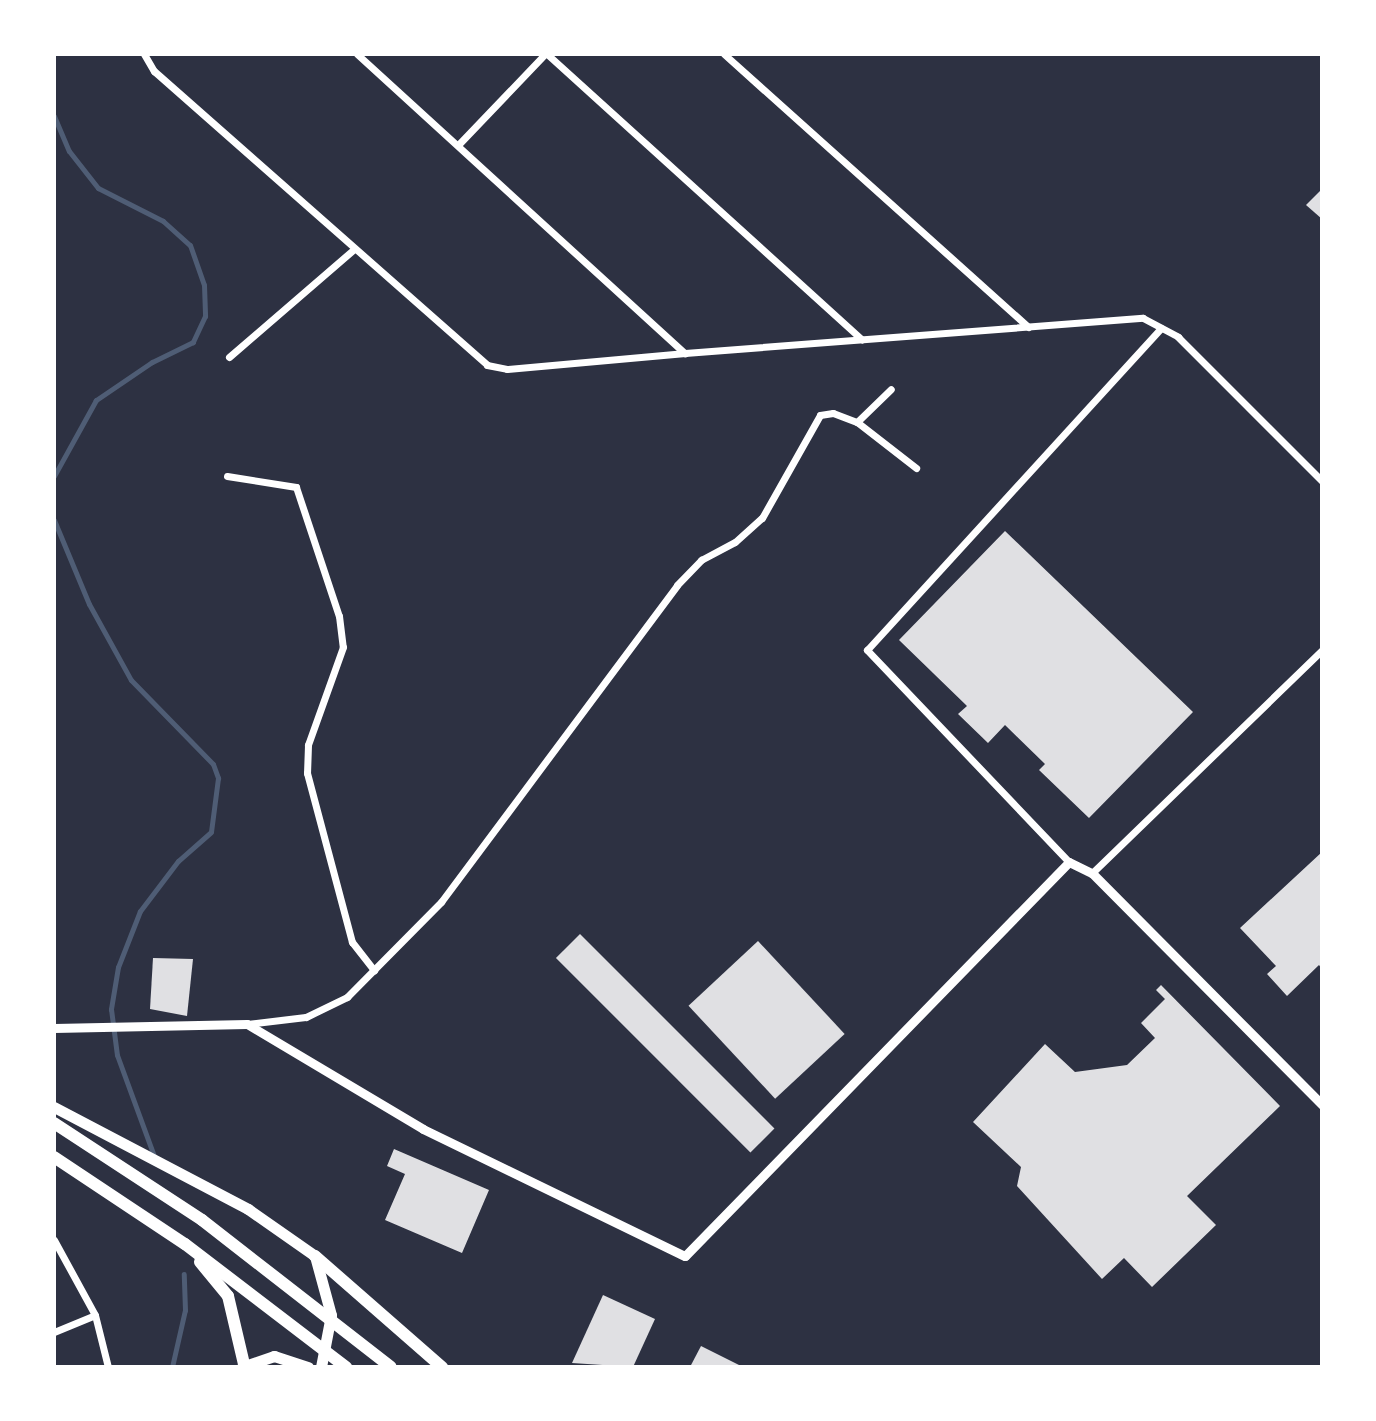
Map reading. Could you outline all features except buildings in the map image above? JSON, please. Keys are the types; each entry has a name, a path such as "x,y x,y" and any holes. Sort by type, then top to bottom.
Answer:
{"highway":[{"path":"54,1123 202,1220 391,1367"},
{"path":"54,1157 185,1244 346,1367"},
{"path":"185,1244 228,1296 243,1365"},
{"path":"315,1256 442,1367"}],"main road":[{"path":"54,1107 248,1209 315,1256 329,1295 330,1337 321,1367"},
{"path":"243,1365 274,1356 308,1367"}],"street":[{"path":"144,54 154,71 353,250 495,368 1143,318 1198,356 1322,481"},
{"path":"357,54 685,353"},
{"path":"458,145 546,54 862,340"},
{"path":"724,54 1028,327"},
{"path":"229,357 353,250"},
{"path":"1161,328 867,650 1069,862 1092,873 1320,1100"},
{"path":"857,422 891,389"},
{"path":"54,1028 247,1024 306,1017 347,997 441,902 677,585 701,560 735,542 762,518 786,482 810,426 820,415 833,413 857,422 916,468"},
{"path":"227,476 296,487 339,616 343,647 308,745 307,773 352,942 374,970"},
{"path":"1092,873 1322,650"},
{"path":"247,1024 423,1129 685,1256 1069,862"},
{"path":"54,1240 95,1315 108,1367"},
{"path":"54,1332 95,1315"}],"waterway":[{"path":"54,116 69,151 98,188 163,221 190,245 204,285 205,316 193,342 152,362 96,400 54,476"},
{"path":"54,520 89,604 131,680 213,764 218,778 211,832 178,861 140,911 118,967 111,1009 117,1055 154,1156"},
{"path":"172,1367 185,1310 184,1274"}]}
